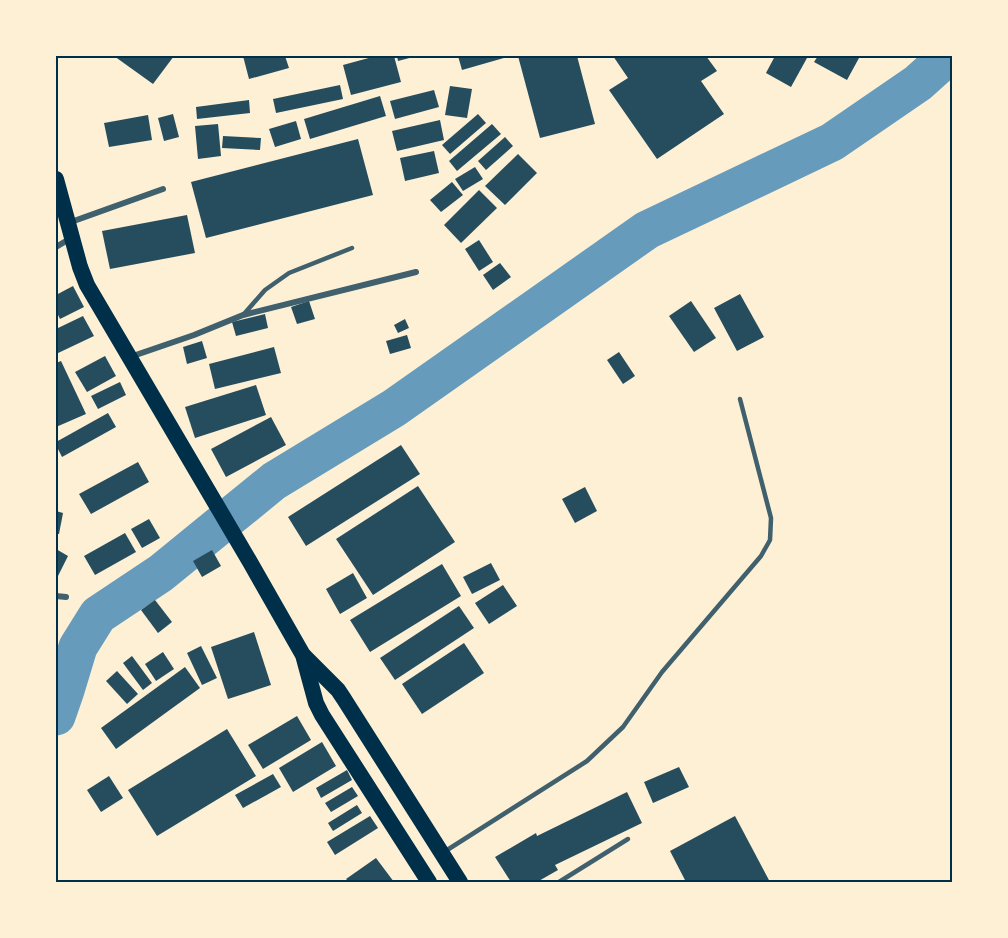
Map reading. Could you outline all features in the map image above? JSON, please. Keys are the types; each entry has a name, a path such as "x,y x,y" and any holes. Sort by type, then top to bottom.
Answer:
{"highway":[{"path":"56,179 69,231 87,285 303,655 316,703 322,714 429,882"},
{"path":"303,655 338,690 460,882"}],"street":[{"path":"56,247 69,231 163,189"},
{"path":"129,357 194,335 243,315 416,272"},
{"path":"56,596 66,597"}],"lane":[{"path":"243,315 265,290 289,273 352,248"},
{"path":"442,854 587,761 623,728 662,672 761,556 770,540 771,518 740,399"},
{"path":"559,882 628,839"}],"building":[{"path":"114,56 174,56 153,84"},
{"path":"243,56 285,56 289,68 249,79"},
{"path":"376,56 394,56 401,82 351,95 343,65"},
{"path":"397,56 417,56 398,61"},
{"path":"458,56 511,56 462,70"},
{"path":"518,56 577,56 595,124 540,138"},
{"path":"613,56 706,56 717,71 701,81 724,114 657,159 609,90 628,78"},
{"path":"775,56 807,58 791,87 766,73"},
{"path":"818,56 855,56 859,58 847,80 814,62"},
{"path":"340,85 343,99 276,113 273,99"},
{"path":"450,86 472,89 467,118 445,115"},
{"path":"434,90 439,107 395,119 390,101"},
{"path":"380,96 386,116 310,139 304,119"},
{"path":"249,100 250,113 197,119 196,107"},
{"path":"173,114 179,137 164,141 158,118"},
{"path":"478,114 486,123 450,154 442,145"},
{"path":"148,115 152,140 109,147 104,123"},
{"path":"440,120 444,140 397,151 392,131"},
{"path":"296,121 301,139 275,147 269,129"},
{"path":"218,124 221,156 198,159 195,126"},
{"path":"492,124 501,134 457,171 449,161"},
{"path":"223,136 261,138 260,150 222,148"},
{"path":"505,137 513,146 486,170 478,161"},
{"path":"358,139 373,195 206,238 191,182"},
{"path":"434,151 439,173 405,181 400,158"},
{"path":"518,154 537,173 505,205 485,186"},
{"path":"475,167 483,179 463,191 455,179"},
{"path":"452,182 463,195 441,212 430,200"},
{"path":"479,190 497,208 461,243 444,225"},
{"path":"187,215 195,253 110,269 102,231"},
{"path":"479,240 493,262 479,271 465,249"},
{"path":"500,263 511,277 493,290 483,275"},
{"path":"73,286 84,307 60,319 56,311 56,295"},
{"path":"740,294 764,337 737,351 714,308"},
{"path":"309,301 315,319 297,324 291,307"},
{"path":"691,301 716,338 694,352 669,316"},
{"path":"265,314 268,328 236,336 232,322"},
{"path":"83,316 94,336 56,354 56,329"},
{"path":"405,319 409,328 398,333 394,325"},
{"path":"407,335 411,348 390,354 386,341"},
{"path":"202,341 207,358 187,364 183,347"},
{"path":"274,347 281,373 215,389 209,364"},
{"path":"619,352 635,376 623,384 607,360"},
{"path":"105,356 116,376 87,392 75,372"},
{"path":"61,361 86,414 56,427 56,363"},
{"path":"120,382 126,395 98,409 91,396"},
{"path":"256,385 266,415 195,438 185,407"},
{"path":"108,413 116,427 62,457 56,442"},
{"path":"271,417 286,445 226,477 211,449"},
{"path":"401,445 420,474 306,546 288,517"},
{"path":"138,462 149,482 91,514 79,494"},
{"path":"418,486 455,542 373,595 336,539"},
{"path":"585,487 597,511 575,523 562,499"},
{"path":"56,511 63,513 59,534 56,534"},
{"path":"149,519 160,538 142,548 131,529"},
{"path":"125,533 136,552 95,575 84,556"},
{"path":"56,549 68,556 58,576 56,575"},
{"path":"212,550 221,566 202,577 193,561"},
{"path":"491,563 500,580 472,594 463,577"},
{"path":"442,564 461,596 370,652 350,620"},
{"path":"353,573 367,598 340,614 326,589"},
{"path":"503,585 517,606 489,624 475,603"},
{"path":"155,600 172,622 158,633 141,610"},
{"path":"459,606 474,628 395,680 380,658"},
{"path":"254,632 271,685 228,699 211,647"},
{"path":"464,643 484,673 422,714 402,684"},
{"path":"201,646 217,678 202,685 187,653"},
{"path":"163,652 174,669 156,681 145,664"},
{"path":"132,656 152,683 143,690 123,663"},
{"path":"185,667 200,688 116,749 101,728"},
{"path":"117,671 138,694 127,704 106,681"},
{"path":"297,716 311,740 263,769 248,745"},
{"path":"227,729 256,776 157,836 128,790"},
{"path":"322,742 336,766 293,792 279,768"},
{"path":"679,767 689,787 653,803 644,782"},
{"path":"347,770 352,780 321,798 316,788"},
{"path":"273,774 281,787 243,808 235,795"},
{"path":"109,776 123,798 101,812 87,790"},
{"path":"352,787 358,796 331,812 325,803"},
{"path":"627,792 642,823 555,865 558,870 537,882 511,882 495,857 536,833 537,836"},
{"path":"357,805 362,813 333,831 328,823"},
{"path":"370,816 378,828 335,855 327,842"},
{"path":"735,816 770,882 686,882 670,851"},
{"path":"376,858 394,882 349,882 346,879"}],"waterway":[{"path":"56,716 78,647 98,615 161,573 274,481 394,408 647,230 832,142 918,83 948,56"}]}
